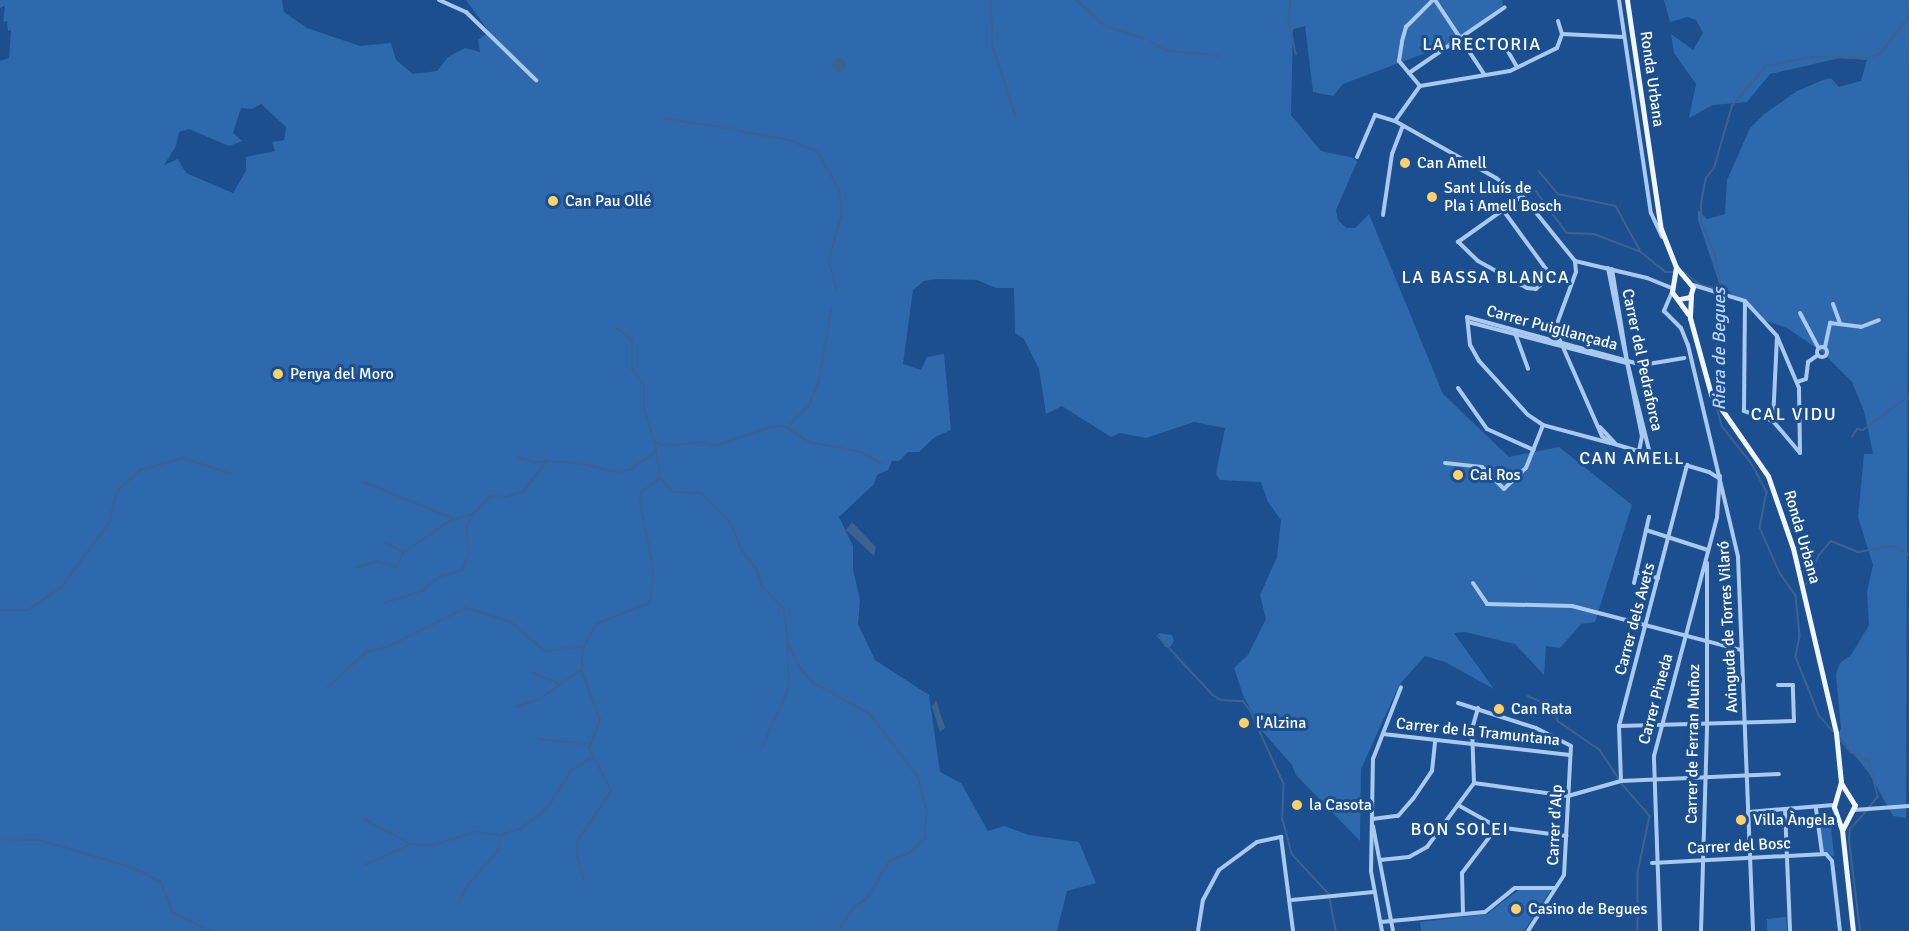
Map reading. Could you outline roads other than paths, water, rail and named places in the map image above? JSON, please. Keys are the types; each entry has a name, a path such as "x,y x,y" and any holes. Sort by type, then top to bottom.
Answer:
{"main road":[{"name":"Ronda Urbana","path":"1627,0 1659,218 1668,250 1676,267 1693,285 1690,318"},
{"name":"Ronda Urbana","path":"1676,267 1673,286 1690,318 1714,400 1768,476 1780,503 1833,718 1841,782 1839,797 1834,805"},
{"path":"1673,286 1686,279"},
{"path":"1678,298 1691,295"},
{"name":"Ronda Urbana","path":"1841,782 1855,802"},
{"path":"1839,797 1850,797"},
{"path":"1842,830 1852,813 1855,802"},
{"path":"1834,805 1842,830 1853,931"},
{"path":"1836,813 1852,813"}],"street":[{"path":"439,0 466,12 536,80"},
{"path":"1420,86 1399,61 1406,27 1434,0 1484,74"},
{"path":"1619,0 1651,213 1668,250"},
{"path":"1409,73 1505,7"},
{"path":"1395,121 1420,86 1518,67 1557,48 1562,34 1558,21"},
{"path":"1562,34 1624,37"},
{"path":"1502,41 1518,67"},
{"path":"1356,157 1375,115 1395,121 1522,196 1575,261 1576,272 1556,319 1560,345 1603,437 1612,442"},
{"path":"1383,215 1392,154 1403,126"},
{"path":"1503,210 1546,269 1543,285 1527,288 1478,261 1458,242 1522,196"},
{"path":"1575,261 1673,286 1667,301"},
{"name":"Carrer del Pedraforca","path":"1610,269 1642,436 1639,451"},
{"path":"1693,285 1704,291 1746,301 1777,336 1797,382 1800,453 1773,422 1744,411 1746,301"},
{"path":"1691,295 1704,291"},
{"path":"1667,301 1678,298"},
{"name":"Avinguda de Torres Vilaró","path":"1667,301 1665,313 1681,328 1688,345 1719,466 1738,557 1753,931"},
{"path":"1833,304 1840,323"},
{"path":"1800,313 1819,348 1818,355"},
{"name":"Carrer Puigllançada","path":"1543,425 1513,402 1479,361 1470,345 1467,320 1627,362 1656,365 1684,358"},
{"path":"1797,382 1806,379 1808,362 1818,355 1826,356 1825,347 1829,324 1840,323 1861,327 1880,320"},
{"path":"1515,332 1528,369"},
{"path":"1773,422 1777,336"},
{"path":"1819,348 1825,347"},
{"name":"Carrer del Pedraforca","path":"1627,362 1651,455"},
{"path":"1458,388 1487,429 1534,450"},
{"path":"1445,463 1482,467 1504,489 1526,468 1543,425 1593,437 1603,437 1651,455 1709,472 1720,479"},
{"path":"1593,437 1600,428"},
{"name":"Carrer dels Avets","path":"1621,782 1619,726 1688,465"},
{"path":"1709,472 1719,466"},
{"name":"Carrer Pineda","path":"1660,931 1655,863 1654,756 1719,509 1719,466"},
{"path":"1634,583 1649,517"},
{"path":"1646,530 1708,550"},
{"name":"Carrer de Ferran Muñoz","path":"1701,931 1707,724 1707,557"},
{"path":"1636,572 1658,578"},
{"path":"1473,583 1487,604 1572,606 1742,650"},
{"path":"1619,726 1794,721 1792,685 1778,685"},
{"path":"1382,931 1373,881 1373,759 1401,687"},
{"path":"1380,860 1409,858 1424,850 1474,783 1472,729 1478,708 1458,703"},
{"name":"Carrer d'Alp","path":"1478,708 1536,728 1570,746 1564,875 1527,931"},
{"name":"Carrer de la Tramuntana","path":"1383,734 1570,755"},
{"path":"1372,819 1398,816 1413,799 1432,771 1435,740"},
{"path":"1474,783 1568,796 1621,782 1779,774"},
{"path":"1855,802 1866,807"},
{"path":"1458,805 1497,827 1566,836"},
{"path":"1748,812 1816,809 1834,805"},
{"path":"1852,813 1866,807 1909,806"},
{"path":"1825,808 1836,813"},
{"path":"1816,809 1822,854 1832,861 1839,931"},
{"path":"1785,810 1790,931"},
{"path":"1372,819 1393,931"},
{"path":"1463,914 1462,873 1497,827"},
{"path":"1198,931 1203,900 1220,870 1257,842 1281,837 1291,900 1293,931"},
{"name":"Carrer del Bosc","path":"1655,863 1822,854"},
{"path":"1365,893 1373,881"},
{"path":"1381,922 1485,912 1515,888 1555,888"},
{"path":"1291,900 1374,892"}],"waterway":[{"path":"991,0 993,47 1016,117"},
{"path":"1076,0 1107,27 1144,38"},
{"path":"1291,0 1289,20 1296,54"},
{"name":"Riera de Begues","path":"1718,399 1717,340 1723,298 1715,255 1701,222 1701,203 1706,178 1714,168 1732,106 1766,66 1811,57 1868,58 1880,54 1909,16"},
{"path":"1151,42 1166,50 1219,56"},
{"path":"667,119 735,129"},
{"path":"740,131 790,140 818,152 839,189 842,203 842,215 829,261 837,289"},
{"path":"1539,171 1558,194 1616,206 1641,252 1666,272 1673,272"},
{"path":"1536,191 1567,233 1594,234 1639,251"},
{"path":"1683,271 1701,285 1718,289"},
{"path":"788,427 809,405 819,381 831,309"},
{"path":"584,881 577,857 578,840 611,791 589,749 600,720 581,670 584,646 596,624 649,603 654,573 640,504 642,492 660,478 656,448 644,409 644,386 632,369 632,341 616,328"},
{"path":"1852,437 1857,429 1863,430 1909,396"},
{"name":"Riera de Begues","path":"1717,407 1722,426 1752,464 1767,492 1760,528 1780,573 1796,596 1800,636 1796,657 1819,715 1833,731"},
{"path":"654,442 669,446 700,442 716,446 770,427 784,426 810,442 862,452 882,464"},
{"path":"356,568 378,561 396,567 404,552 451,520 473,514 491,496 507,497 524,491 547,461 578,463 616,472 630,470 656,451"},
{"path":"517,457 535,463 547,461"},
{"path":"0,610 28,610 61,588 109,523 117,491 140,470 183,458 229,473"},
{"path":"660,478 674,492 701,493 731,523 743,552 757,569 762,586 784,609 788,642 799,666 814,683 870,714 918,776 927,813 925,839 909,854 890,861 868,898 855,907 838,931"},
{"path":"364,482 454,519"},
{"path":"384,603 422,591 439,577 463,569 469,554 466,529 473,514"},
{"path":"1806,585 1819,555 1831,541 1858,552 1893,546 1909,555"},
{"path":"385,542 404,553"},
{"path":"327,688 366,652 388,647 466,608 510,621 545,651 583,646"},
{"path":"1158,636 1213,695 1221,700 1243,701 1250,710 1284,784 1283,820 1292,854 1329,894"},
{"path":"761,750 789,687 787,644"},
{"path":"516,707 538,700 581,670"},
{"path":"532,672 558,683"},
{"path":"1528,696 1554,707 1558,721 1600,750 1623,785 1650,816 1638,873 1638,931"},
{"name":"Riera de Begues","path":"1838,737 1851,752 1869,760 1878,797 1870,807"},
{"path":"540,739 587,744"},
{"path":"365,865 411,844 433,845 475,832 501,835 520,829 547,809 571,771 591,758"},
{"name":"Riera de Begues","path":"1860,931 1849,840 1850,829 1867,811"},
{"path":"364,819 411,844"},
{"path":"458,904 467,886 498,851 501,835"},
{"path":"0,839 40,840 134,868 161,882 173,912 211,931"},
{"path":"1330,899 1336,931"}],"place":[{"name":"Can Amell","path":"1405,163"},
{"name":"Sant Lluís de Pla i Amell Bosch","path":"1432,197"},
{"name":"Can Pau Ollé","path":"553,201"},
{"name":"Penya del Moro","path":"278,374"},
{"name":"Cal Ros","path":"1458,475"},
{"name":"Can Rata","path":"1499,709"},
{"name":"l'Alzina","path":"1244,723"},
{"name":"la Casota","path":"1297,805"},
{"name":"Villa Àngela","path":"1741,820"},
{"name":"Casino de Begues","path":"1516,909"}],"district":[{"name":"LA RECTORIA","path":"1482,44"},
{"name":"LA BASSA BLANCA","path":"1486,277"},
{"name":"CAL VIDU","path":"1794,414"},
{"name":"CAN AMELL","path":"1632,458"},
{"name":"BON SOLEI","path":"1460,829"}]}
